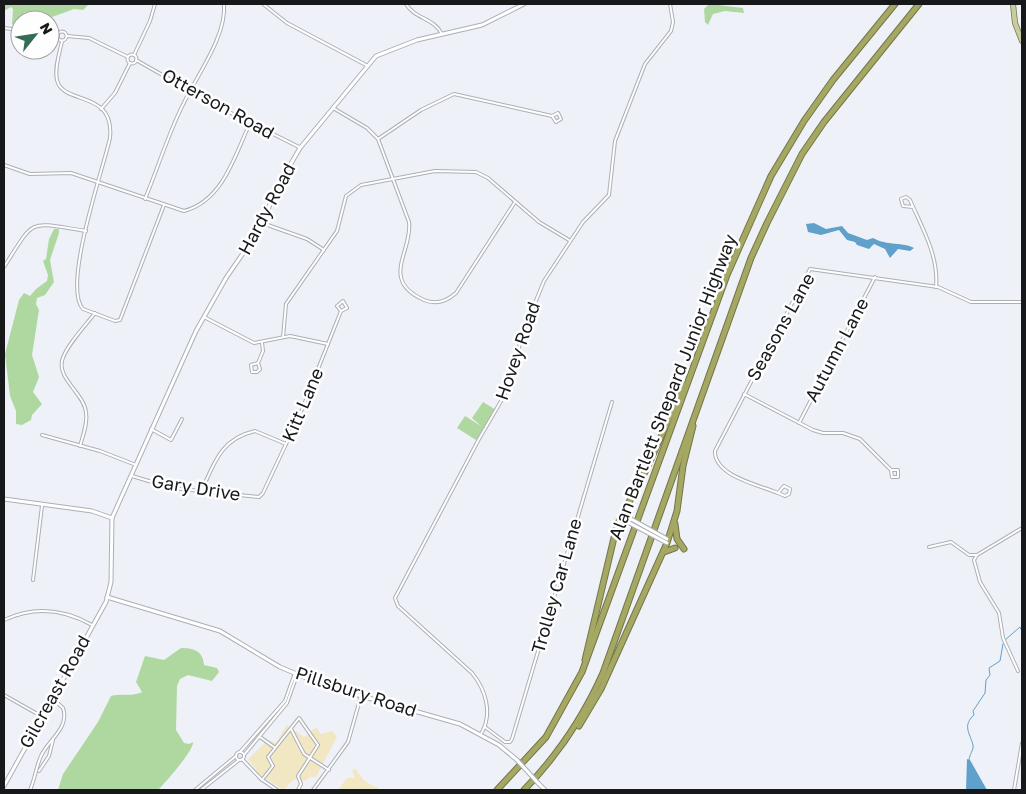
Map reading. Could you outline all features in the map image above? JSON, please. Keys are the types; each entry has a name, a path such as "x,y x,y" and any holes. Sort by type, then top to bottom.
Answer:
{"highway":[{"name":"Alan Bartlett Shepard Junior Highway","path":"497,790 546,737 584,668 727,275 771,176 804,121 833,80 895,4"},
{"name":"Alan Bartlett Shepard Junior Highway","path":"524,790 552,759 570,735 603,673 751,258 783,188 802,154 824,122 919,4"},
{"path":"584,668 586,649 594,624 612,542 621,516 647,468 683,387 690,377"},
{"path":"684,549 676,536 676,517 683,466 694,419"},
{"path":"570,735 586,718 594,703 661,556 676,517"},
{"path":"661,556 668,549 675,548"}],"main road":[{"path":"1013,4 1014,18 1022,41"}],"street":[{"path":"101,109 116,93 130,63 136,60 134,55 151,18 155,4"},
{"path":"145,199 157,172 160,154 189,90 217,42 224,4"},
{"path":"263,4 287,23 366,65"},
{"path":"406,4 416,14 434,23 442,34"},
{"name":"Hardy Road","path":"112,518 151,429 204,317 226,278 250,245 278,186 300,148 366,65 385,51 489,22 524,4"},
{"name":"Hovey Road","path":"485,727 488,711 474,677 398,606 395,598 479,439 501,402 516,363 523,330 537,296 569,240 589,214 609,195 614,141 645,64 671,31 673,22 670,4"},
{"path":"60,34 62,32 67,36 90,38 128,57 134,55"},
{"path":"67,36 62,41 56,73 60,86 67,93 90,100 101,109 108,118 110,133 78,267 79,300 83,309 115,321 120,320 164,205"},
{"path":"128,57 130,63"},
{"name":"Otterson Road","path":"136,60 250,123 300,148"},
{"path":"378,139 421,110 454,94 552,116"},
{"path":"333,108 367,128 378,139 394,179 410,229 408,242 400,260 401,274 411,291 428,301 444,301 456,293 515,202"},
{"path":"4,165 30,174 71,173 164,205 182,210 189,209 215,192 222,182 250,123"},
{"path":"283,337 286,304 337,231 344,201 349,193 362,185 435,171 472,171 484,176 539,222 569,240"},
{"path":"913,207 903,206 901,199 908,198 913,207 936,262 936,287"},
{"path":"262,223 307,239 324,250"},
{"path":"4,267 24,234 32,227 45,224 86,231"},
{"name":"Seasons Lane","path":"778,493 783,486 789,488 787,495 778,493 725,471 716,460 717,444 810,269 936,287 971,302 1022,302"},
{"name":"Autumn Lane","path":"799,423 875,277"},
{"path":"343,301 347,308 341,311 337,306 343,301"},
{"name":"Kitt Lane","path":"260,496 287,444 341,311"},
{"path":"80,446 87,418 85,408 65,375 62,363 65,353 95,313"},
{"path":"204,317 252,342 262,343 283,337 298,336 328,344"},
{"path":"258,363 251,365 253,372 260,370 258,363 263,351 262,343"},
{"path":"744,394 818,432 853,435 868,445 891,470"},
{"name":"Trolley Car Lane","path":"485,727 505,742 510,742 512,739 612,402"},
{"path":"151,429 171,440 182,418"},
{"path":"201,492 220,450 230,442 255,431 287,444"},
{"path":"42,435 136,465"},
{"name":"Gary Drive","path":"132,476 162,486 254,498 260,496"},
{"path":"4,499 42,506 92,511 112,518 111,582 107,597"},
{"path":"33,580 42,506"},
{"path":"621,516 667,541"},
{"path":"969,555 977,555 1022,528"},
{"path":"929,547 951,542 969,555 974,562 980,582 997,608 1003,638 1018,672"},
{"path":"974,562 977,555"},
{"name":"Gilcreast Road","path":"4,786 107,597"},
{"name":"Pillsbury Road","path":"107,597 220,631 296,674 323,685 448,720 481,734 504,748 544,790"},
{"path":"4,620 20,614 44,610 64,613 92,626"},
{"path":"195,790 236,756 285,701 296,674"},
{"path":"200,790 241,759 287,703 296,674"},
{"path":"4,695 41,716"},
{"path":"313,790 340,754 352,734 361,696"},
{"path":"38,771 49,756 65,715 62,706 51,698"},
{"path":"262,780 273,766 268,757 274,747 299,718 318,745 298,776 301,784 298,790"},
{"path":"481,734 485,727"},
{"path":"290,728 304,754 328,770"},
{"path":"260,737 274,747"},
{"path":"30,790 38,771 41,756 54,740"},
{"path":"1014,790 1022,743"},
{"path":"240,752 244,755"},
{"path":"236,756 275,790"}],"green space":[{"path":"4,4 89,4 83,10 74,9 60,14 60,10 13,10 11,7 4,11"},
{"path":"709,4 743,8 744,13 725,11 713,14 708,25 705,22 704,9"},
{"path":"54,229 59,229 59,233 50,260 54,282 45,295 37,298 36,304 39,310 32,355 39,377 33,392 42,404 32,415 31,420 22,425 16,424 16,411 10,396 5,354 19,300 24,293 30,296 47,281 48,275 43,261 46,259 49,239"},
{"path":"483,402 496,410 476,440 457,428 465,416 481,426 472,418"},
{"path":"181,648 197,651 202,656 204,665 217,668 219,672 212,681 188,675 180,679 177,686 176,730 184,743 189,744 193,742 189,752 167,780 158,790 58,790 63,774 98,722 111,696 142,692 136,682 145,656 164,660"}],"sand":[{"path":"287,725 304,737 316,727 321,734 332,731 337,737 316,777 310,777 305,781 295,779 283,790 259,774 248,759 268,740 276,743"},
{"path":"356,769 364,780 382,790 338,790 347,778 355,778 352,770"}],"water":[{"path":"814,223 826,229 842,226 848,233 867,240 873,238 914,248 910,251 898,249 890,258 885,249 874,244 869,249 857,245 855,242 847,240 839,230 821,235 808,232 806,224"},
{"path":"967,759 970,760 987,790 966,790"}],"waterway":[{"path":"1005,640 1020,627 1022,631"},
{"path":"969,760 973,745 968,730 968,723 974,715 973,711 985,693 986,680 990,675 989,668 1000,661 1003,644"}]}
